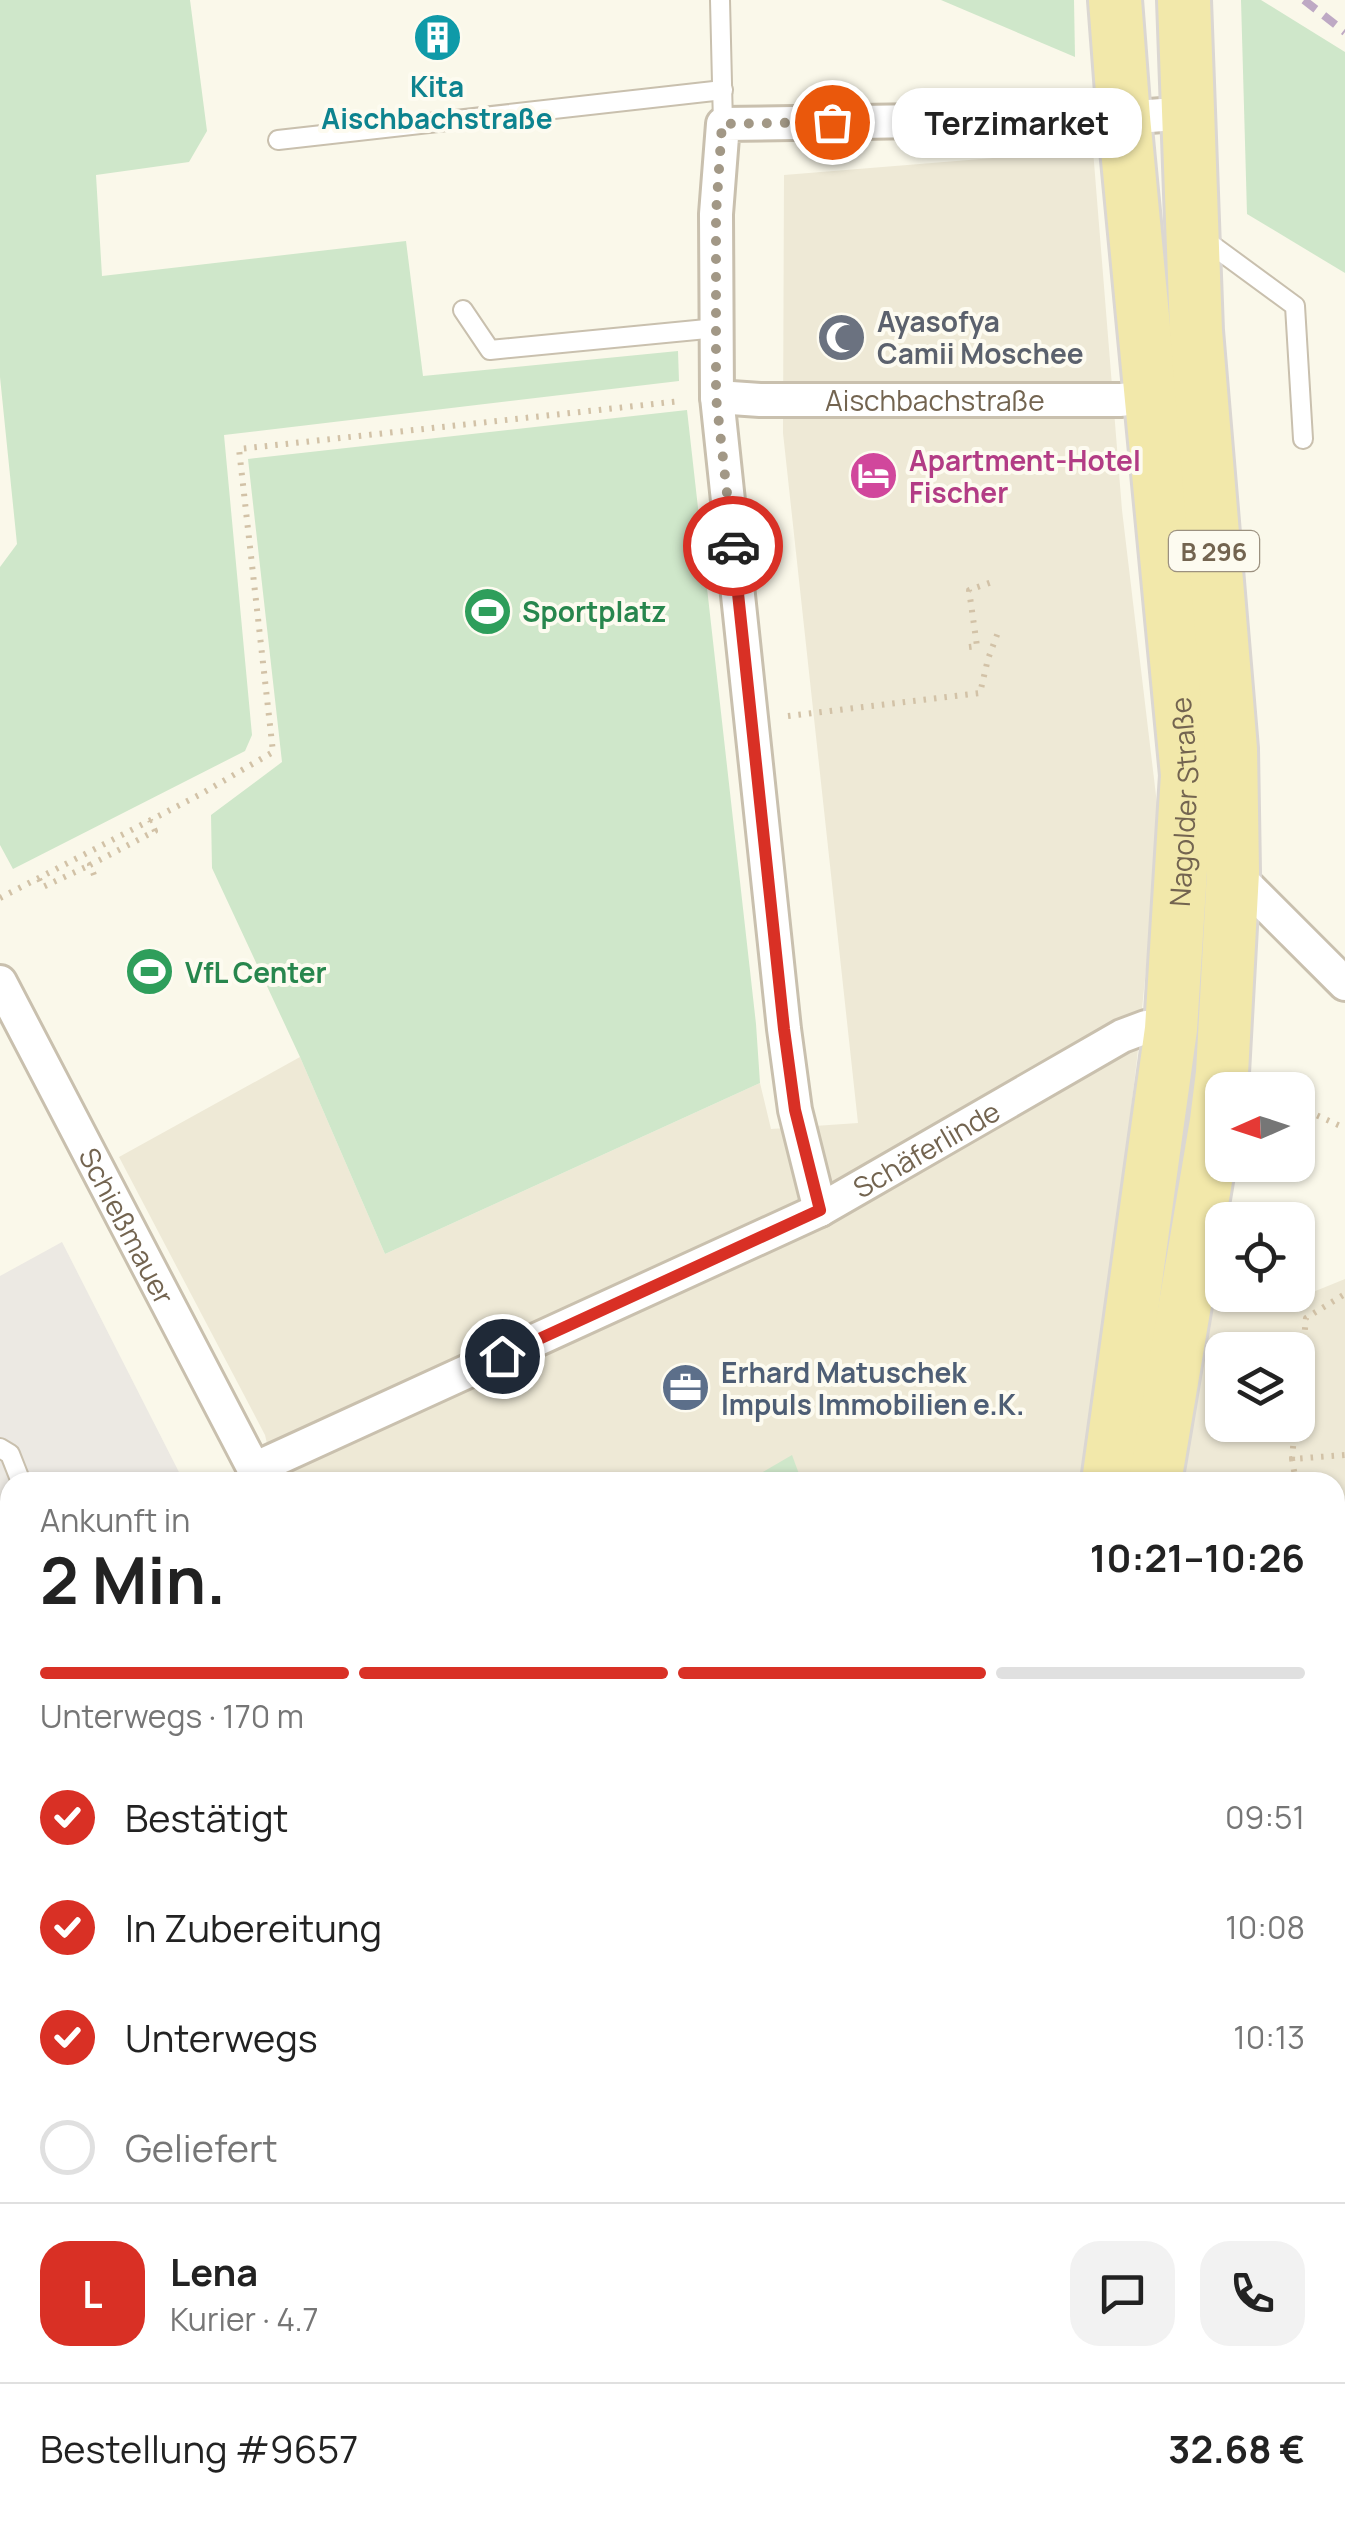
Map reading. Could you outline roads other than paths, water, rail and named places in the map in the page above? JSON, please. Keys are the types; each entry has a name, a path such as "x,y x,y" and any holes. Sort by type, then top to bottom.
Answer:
{"main road":[{"name":"Nagolder Straße","path":"1109,1472 1171,1029 1187,775 1115,0"},
{"name":"Nagolder Straße","path":"1157,1472 1216,1121 1233,872 1231,750 1196,331 1184,0"}],"street":[{"path":"820,1210 795,1110 784,1029 716,397 716,214 722,124 1188,114"},
{"name":"Aischbachstraße","path":"716,397 1121,400 1150,396"},
{"path":"1233,872 1345,984"},
{"name":"Schießmauer","path":"0,982 252,1472"},
{"name":"Schäferlinde","path":"263,1472 820,1210 1122,1036 1146,1028 1171,1029"}],"lane":[{"path":"720,0 722,124"},
{"path":"278,140 724,90"},
{"path":"1192,231 1295,306 1302,439"},
{"path":"463,310 490,350 717,328"},
{"path":"0,1448 10,1454 17,1472"}],"railway":[{"path":"1304,0 1345,32"}],"place":[{"name":"Kita Aischbachstraße","path":"437,38"},
{"name":"Terzimarket","path":"832,122"},
{"name":"Ayasofya Camii Moschee","path":"842,337"},
{"name":"Apartment-Hotel Fischer","path":"874,476"},
{"name":"Sportplatz","path":"487,611"},
{"name":"VfL Center","path":"150,972"},
{"name":"Erhard Matuschek Impuls Immobilien e.K.","path":"686,1388"}]}
